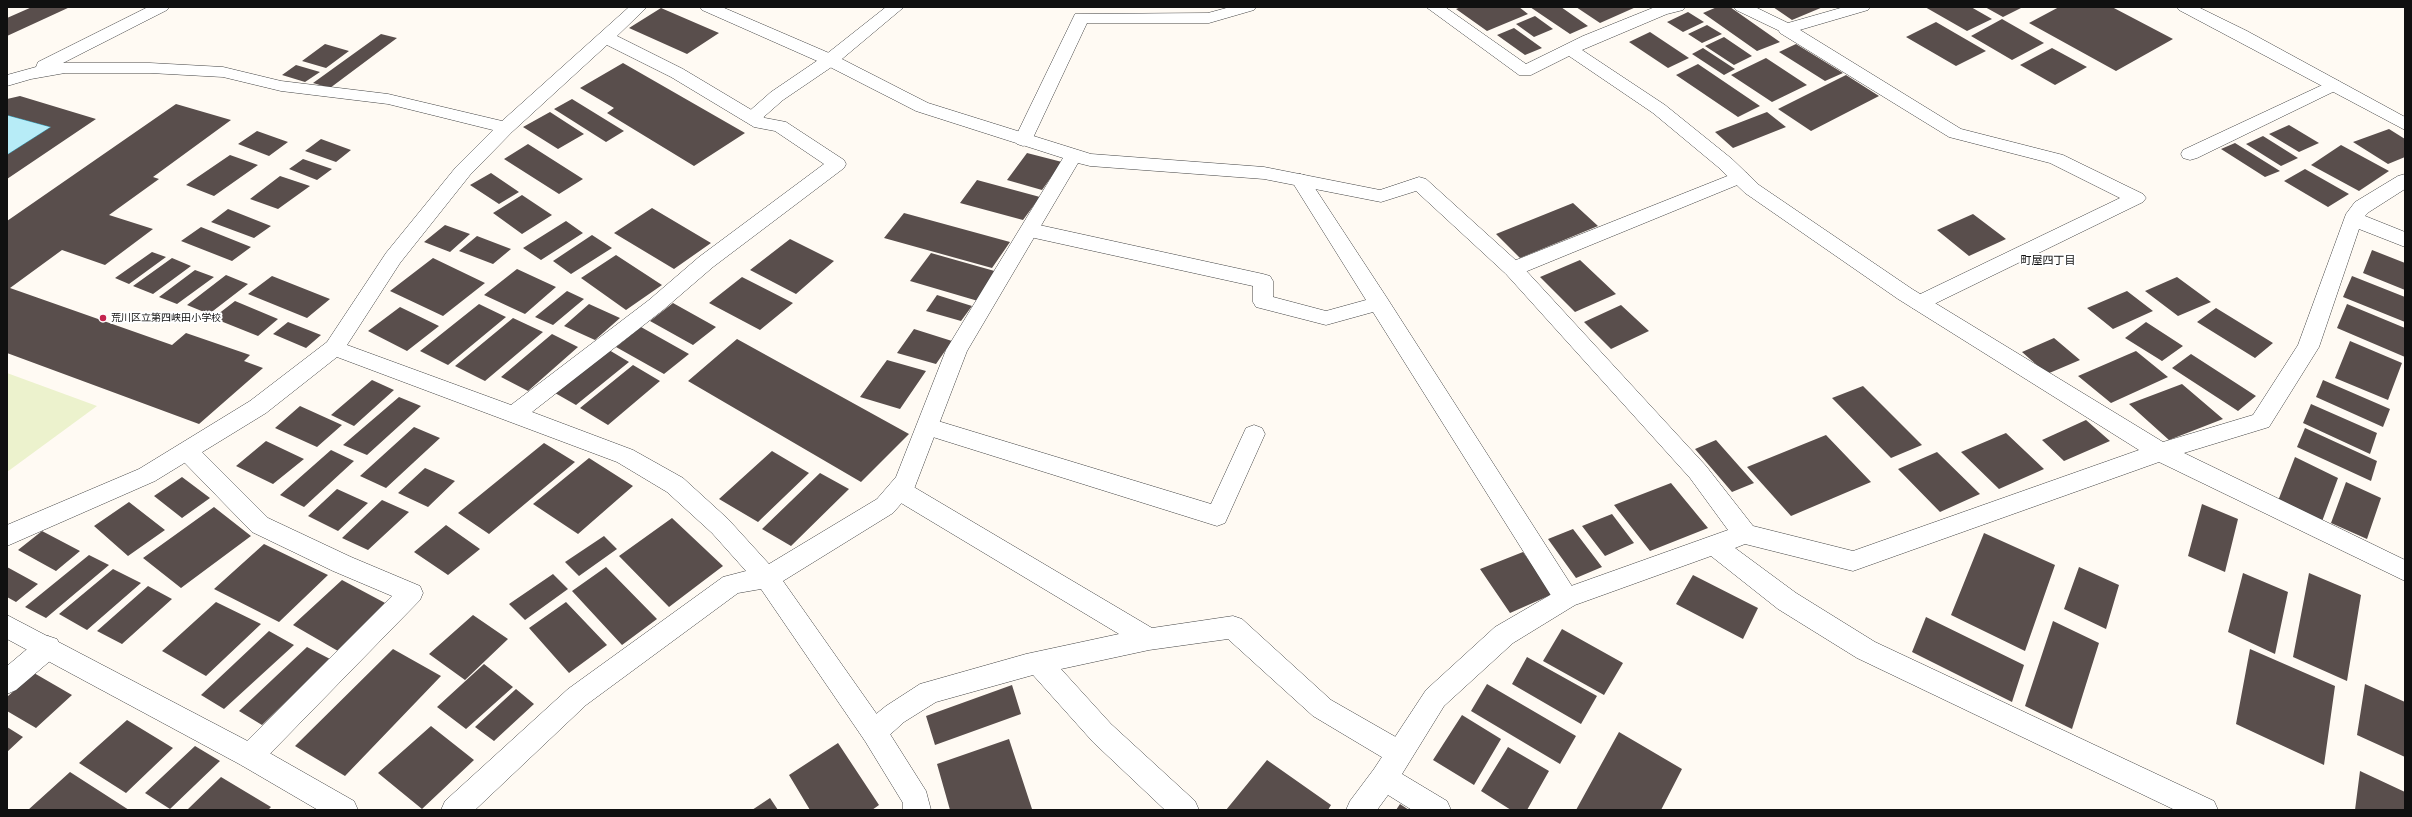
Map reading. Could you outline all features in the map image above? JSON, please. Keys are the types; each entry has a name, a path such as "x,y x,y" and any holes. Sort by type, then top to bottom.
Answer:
{"street":[{"path":"7,81 28,74 161,7"},
{"path":"7,536 147,475 258,407 334,348 393,258 463,171 506,128 607,38 639,7"},
{"path":"708,7 830,60 922,106 1073,156 1090,160 1132,165 1264,173 1381,196 1419,184 1513,269 1698,472 1745,534"},
{"path":"752,118 777,96 830,60 896,7"},
{"path":"1023,140 1082,18 1209,18 1248,7"},
{"path":"1434,7 1526,71 1570,49 1662,10 1677,7"},
{"path":"1742,7 1786,28 1956,133 2056,159 2136,198 1919,303"},
{"path":"1786,28 1862,7"},
{"path":"2184,7 2405,124"},
{"path":"513,415 656,305 706,262 837,164 780,126 760,123 677,73 607,38"},
{"path":"1570,49 1659,109 1740,177 1752,189 1919,303 2160,452 2405,571"},
{"path":"7,67 28,74 65,68 150,68 223,72 281,86 388,99 506,128"},
{"path":"2190,154 2333,85"},
{"path":"455,810 583,692 732,584 767,578 885,506 906,482 957,350 1073,156"},
{"path":"1513,269 1740,177"},
{"path":"1300,180 1380,303 1566,598"},
{"path":"1360,810 1384,778 1435,698 1504,634 1566,598 1745,534 1853,561 2160,452 2261,421 2308,347 2353,219 2362,207 2405,180"},
{"path":"2353,219 2405,240"},
{"path":"1030,230 1263,281 1263,302 1326,318 1380,303"},
{"path":"334,348 625,456 675,485 720,526 767,578 874,732 916,800 917,810"},
{"path":"928,428 1217,516 1254,434"},
{"path":"187,451 260,525 342,564 411,593 250,756"},
{"path":"899,490 1149,639"},
{"path":"1715,546 1787,601 1866,650 2203,810"},
{"path":"7,626 250,756 344,810"},
{"path":"874,732 895,714 929,692 1038,662 1149,639 1233,627 1322,708 1399,753"},
{"path":"7,682 48,647"},
{"path":"1038,662 1102,733 1185,810"},
{"path":"1384,778 1437,810"}],"green space":[{"path":"7,373 97,406 7,472"}],"water":[{"path":"7,115 51,127 7,155"}],"building":[{"path":"32,7 70,7 7,36 7,18"},
{"path":"1461,7 1519,7 1528,14 1487,31 1456,9"},
{"path":"1530,7 1561,7 1588,26 1570,34"},
{"path":"1576,7 1636,7 1600,23"},
{"path":"1717,7 1730,7 1780,42 1757,51 1703,13"},
{"path":"1773,7 1823,7 1792,20"},
{"path":"1925,7 1971,7 1992,19 1967,31"},
{"path":"1985,7 2023,7 2003,17"},
{"path":"2059,7 2112,7 2173,39 2116,71 2029,23"},
{"path":"661,8 719,33 687,54 629,28"},
{"path":"1688,12 1704,22 1683,32 1667,22"},
{"path":"1535,16 1553,29 1534,37 1516,24"},
{"path":"2002,19 2044,43 2012,60 1971,36"},
{"path":"1936,22 1986,51 1956,66 1906,37"},
{"path":"1707,25 1722,34 1702,43 1688,34"},
{"path":"1514,28 1542,48 1525,55 1497,35"},
{"path":"1650,32 1689,58 1668,68 1629,42"},
{"path":"381,34 397,38 330,88 313,83"},
{"path":"1724,37 1752,56 1734,65 1705,46"},
{"path":"325,44 349,51 326,68 302,61"},
{"path":"1796,44 1843,73 1825,81 1779,52"},
{"path":"1703,48 1735,69 1724,75 1692,54"},
{"path":"2052,48 2087,67 2055,85 2020,65"},
{"path":"1766,58 1807,85 1772,102 1731,75"},
{"path":"623,63 745,133 694,166 607,113 614,108 580,88"},
{"path":"1698,64 1760,106 1738,117 1676,75"},
{"path":"296,65 320,72 305,82 282,75"},
{"path":"1846,75 1879,96 1811,131 1778,109"},
{"path":"20,96 96,119 7,179 7,155 51,127 7,115 7,99"},
{"path":"572,99 624,131 606,142 554,109"},
{"path":"176,104 231,120 153,177 159,179 109,215 153,229 105,265 62,250 10,288 172,345 186,333 250,355 244,361 263,368 199,424 7,353 7,221"},
{"path":"550,112 584,134 558,149 523,127"},
{"path":"1767,112 1786,127 1733,148 1715,132"},
{"path":"2289,125 2319,143 2299,152 2269,134"},
{"path":"2389,129 2405,139 2405,157 2388,164 2353,142"},
{"path":"257,131 288,142 269,156 238,144"},
{"path":"2263,136 2298,158 2281,166 2246,144"},
{"path":"321,139 351,150 336,162 305,151"},
{"path":"2235,143 2280,171 2265,177 2221,149"},
{"path":"528,144 583,179 559,194 504,159"},
{"path":"2341,145 2389,171 2359,191 2311,165"},
{"path":"1027,153 1062,162 1042,190 1007,180"},
{"path":"230,155 258,165 214,196 186,185"},
{"path":"303,159 332,169 317,180 289,169"},
{"path":"2305,169 2349,194 2328,207 2284,181"},
{"path":"491,173 519,192 499,204 470,185"},
{"path":"280,176 310,186 278,209 250,199"},
{"path":"977,180 1040,197 1023,220 960,203"},
{"path":"522,195 552,215 522,234 493,213"},
{"path":"1573,203 1598,226 1520,258 1496,234"},
{"path":"652,208 711,243 674,269 614,233"},
{"path":"228,209 271,226 254,238 211,222"},
{"path":"904,213 1010,242 992,268 884,238"},
{"path":"1973,214 2006,239 1969,256 1937,230"},
{"path":"566,221 583,233 541,260 523,248"},
{"path":"445,225 470,234 450,252 424,242"},
{"path":"201,227 251,247 232,261 181,241"},
{"path":"592,235 612,248 571,274 553,261"},
{"path":"477,236 511,249 493,264 459,251"},
{"path":"790,239 834,261 796,294 750,270"},
{"path":"2372,250 2405,263 2405,290 2363,273"},
{"path":"152,252 166,257 129,284 115,278"},
{"path":"931,253 998,272 978,301 910,281"},
{"path":"616,255 662,285 626,310 581,278"},
{"path":"172,258 191,266 153,294 133,286"},
{"path":"433,258 485,283 443,316 390,291"},
{"path":"1580,260 1616,294 1575,312 1540,277"},
{"path":"517,269 556,287 525,314 484,295"},
{"path":"195,270 214,277 177,304 159,297"},
{"path":"226,275 248,284 209,314 187,305"},
{"path":"272,276 330,299 307,318 248,294"},
{"path":"2352,276 2405,297 2405,322 2343,297"},
{"path":"742,277 793,303 760,330 709,303"},
{"path":"2177,277 2211,302 2178,316 2145,291"},
{"path":"567,291 584,299 553,325 535,317"},
{"path":"2127,291 2153,311 2113,329 2087,308"},
{"path":"937,295 972,306 961,321 926,311"},
{"path":"235,301 278,319 258,336 213,318"},
{"path":"673,303 716,327 693,345 650,321"},
{"path":"479,304 506,317 448,365 420,351"},
{"path":"589,304 620,318 595,340 564,326"},
{"path":"2347,304 2405,328 2405,357 2337,328"},
{"path":"1621,305 1649,331 1611,349 1584,322"},
{"path":"400,307 439,326 407,351 368,331"},
{"path":"2216,308 2273,343 2255,358 2197,322"},
{"path":"513,318 543,332 485,381 455,366"},
{"path":"288,322 321,335 306,348 273,334"},
{"path":"2146,322 2183,346 2162,361 2125,338"},
{"path":"641,327 689,354 664,374 616,347"},
{"path":"914,329 952,341 936,364 897,353"},
{"path":"552,334 578,347 528,391 501,377"},
{"path":"2054,338 2080,360 2047,374 2022,352"},
{"path":"737,339 909,434 861,482 688,381"},
{"path":"2350,341 2402,363 2388,400 2335,378"},
{"path":"609,350 629,362 576,405 555,393"},
{"path":"2136,351 2168,377 2111,403 2078,376"},
{"path":"2191,354 2256,396 2238,411 2172,368"},
{"path":"887,360 926,371 900,409 860,397"},
{"path":"633,365 660,381 608,425 580,408"},
{"path":"372,380 394,390 354,426 331,415"},
{"path":"2323,380 2390,409 2383,427 2316,397"},
{"path":"2182,384 2223,419 2169,440 2129,404"},
{"path":"1863,386 1922,445 1891,458 1832,398"},
{"path":"399,397 421,406 367,455 343,445"},
{"path":"2311,404 2377,433 2370,454 2303,423"},
{"path":"300,406 342,425 317,447 275,428"},
{"path":"2086,420 2110,441 2064,461 2042,440"},
{"path":"414,427 440,438 386,488 360,476"},
{"path":"2305,428 2377,461 2371,481 2297,447"},
{"path":"2006,433 2044,469 1999,489 1961,452"},
{"path":"1826,435 1871,482 1791,516 1747,467"},
{"path":"1716,440 1754,483 1732,492 1695,449"},
{"path":"266,441 304,459 273,484 236,466"},
{"path":"544,443 575,462 489,534 458,513"},
{"path":"331,450 354,461 304,507 280,495"},
{"path":"772,451 809,473 758,522 719,499"},
{"path":"1937,452 1980,494 1940,512 1898,469"},
{"path":"2295,457 2338,478 2320,527 2276,506"},
{"path":"589,458 633,486 578,534 533,504"},
{"path":"425,468 455,481 428,507 398,493"},
{"path":"820,473 849,489 791,546 762,529"},
{"path":"182,477 210,498 182,518 154,496"},
{"path":"2346,482 2381,498 2367,539 2331,523"},
{"path":"1671,483 1708,528 1650,551 1614,505"},
{"path":"337,489 368,503 338,531 308,516"},
{"path":"382,500 409,512 368,550 342,538"},
{"path":"129,502 165,530 128,556 94,526"},
{"path":"2202,504 2238,519 2225,572 2188,556"},
{"path":"214,507 251,536 181,588 143,558"},
{"path":"1612,514 1634,543 1605,556 1582,526"},
{"path":"672,518 723,566 669,607 619,556"},
{"path":"446,525 480,549 448,575 414,552"},
{"path":"1573,529 1602,567 1576,578 1548,539"},
{"path":"42,531 80,551 56,571 18,550"},
{"path":"1984,533 2055,565 2025,651 1951,615"},
{"path":"604,536 617,549 579,576 565,562"},
{"path":"264,544 328,575 279,622 214,589"},
{"path":"1523,552 1553,594 1510,613 1480,569"},
{"path":"89,555 109,565 46,618 25,607"},
{"path":"7,567 38,584 16,602 7,597"},
{"path":"606,567 657,619 622,645 572,591"},
{"path":"2079,567 2119,585 2106,629 2064,609"},
{"path":"113,569 141,583 87,630 59,614"},
{"path":"2243,573 2288,592 2275,654 2228,632"},
{"path":"2309,573 2361,595 2347,681 2293,657"},
{"path":"553,574 568,589 525,620 509,604"},
{"path":"1693,575 1758,608 1743,639 1676,604"},
{"path":"342,580 387,604 338,651 293,625"},
{"path":"148,586 172,599 122,644 97,631"},
{"path":"216,602 261,624 206,676 162,651"},
{"path":"566,602 607,645 569,673 529,628"},
{"path":"473,615 508,639 465,680 429,654"},
{"path":"1926,617 2024,665 2012,702 1912,652"},
{"path":"2053,621 2099,643 2072,729 2025,706"},
{"path":"1562,629 1623,663 1604,695 1543,661"},
{"path":"269,631 294,645 224,709 201,695"},
{"path":"307,647 330,659 262,725 239,711"},
{"path":"393,649 441,676 345,776 295,746"},
{"path":"2250,649 2335,686 2324,765 2236,724"},
{"path":"1527,657 1597,696 1581,724 1512,684"},
{"path":"484,664 513,687 466,729 437,707"},
{"path":"34,673 72,695 36,728 7,711 7,697"},
{"path":"1487,684 1576,736 1560,764 1471,711"},
{"path":"2365,684 2405,702 2405,757 2357,735"},
{"path":"1012,685 1021,714 935,745 926,716"},
{"path":"516,689 534,704 494,741 475,727"},
{"path":"1462,715 1501,739 1474,785 1433,760"},
{"path":"127,720 173,748 126,793 79,763"},
{"path":"431,726 474,760 422,809 378,773"},
{"path":"7,727 23,737 7,752"},
{"path":"1619,732 1682,769 1661,810 1576,810"},
{"path":"1009,739 1032,809 950,810 937,764"},
{"path":"838,743 879,805 872,810 810,810 789,775"},
{"path":"195,746 220,761 170,809 145,793"},
{"path":"1508,747 1549,771 1527,810 1511,810 1481,791"},
{"path":"1267,760 1331,805 1328,810 1226,810"},
{"path":"2360,771 2405,792 2405,810 2355,810"},
{"path":"70,772 129,810 28,810"},
{"path":"221,777 271,807 268,810 187,810"},
{"path":"770,798 778,810 752,810"},
{"path":"1400,804 1409,810 1396,810"}],"place":[{"name":"荒川区立第四峡田小学校","path":"103,318"}],"district":[{"name":"町屋四丁目","path":"2048,261"}]}
